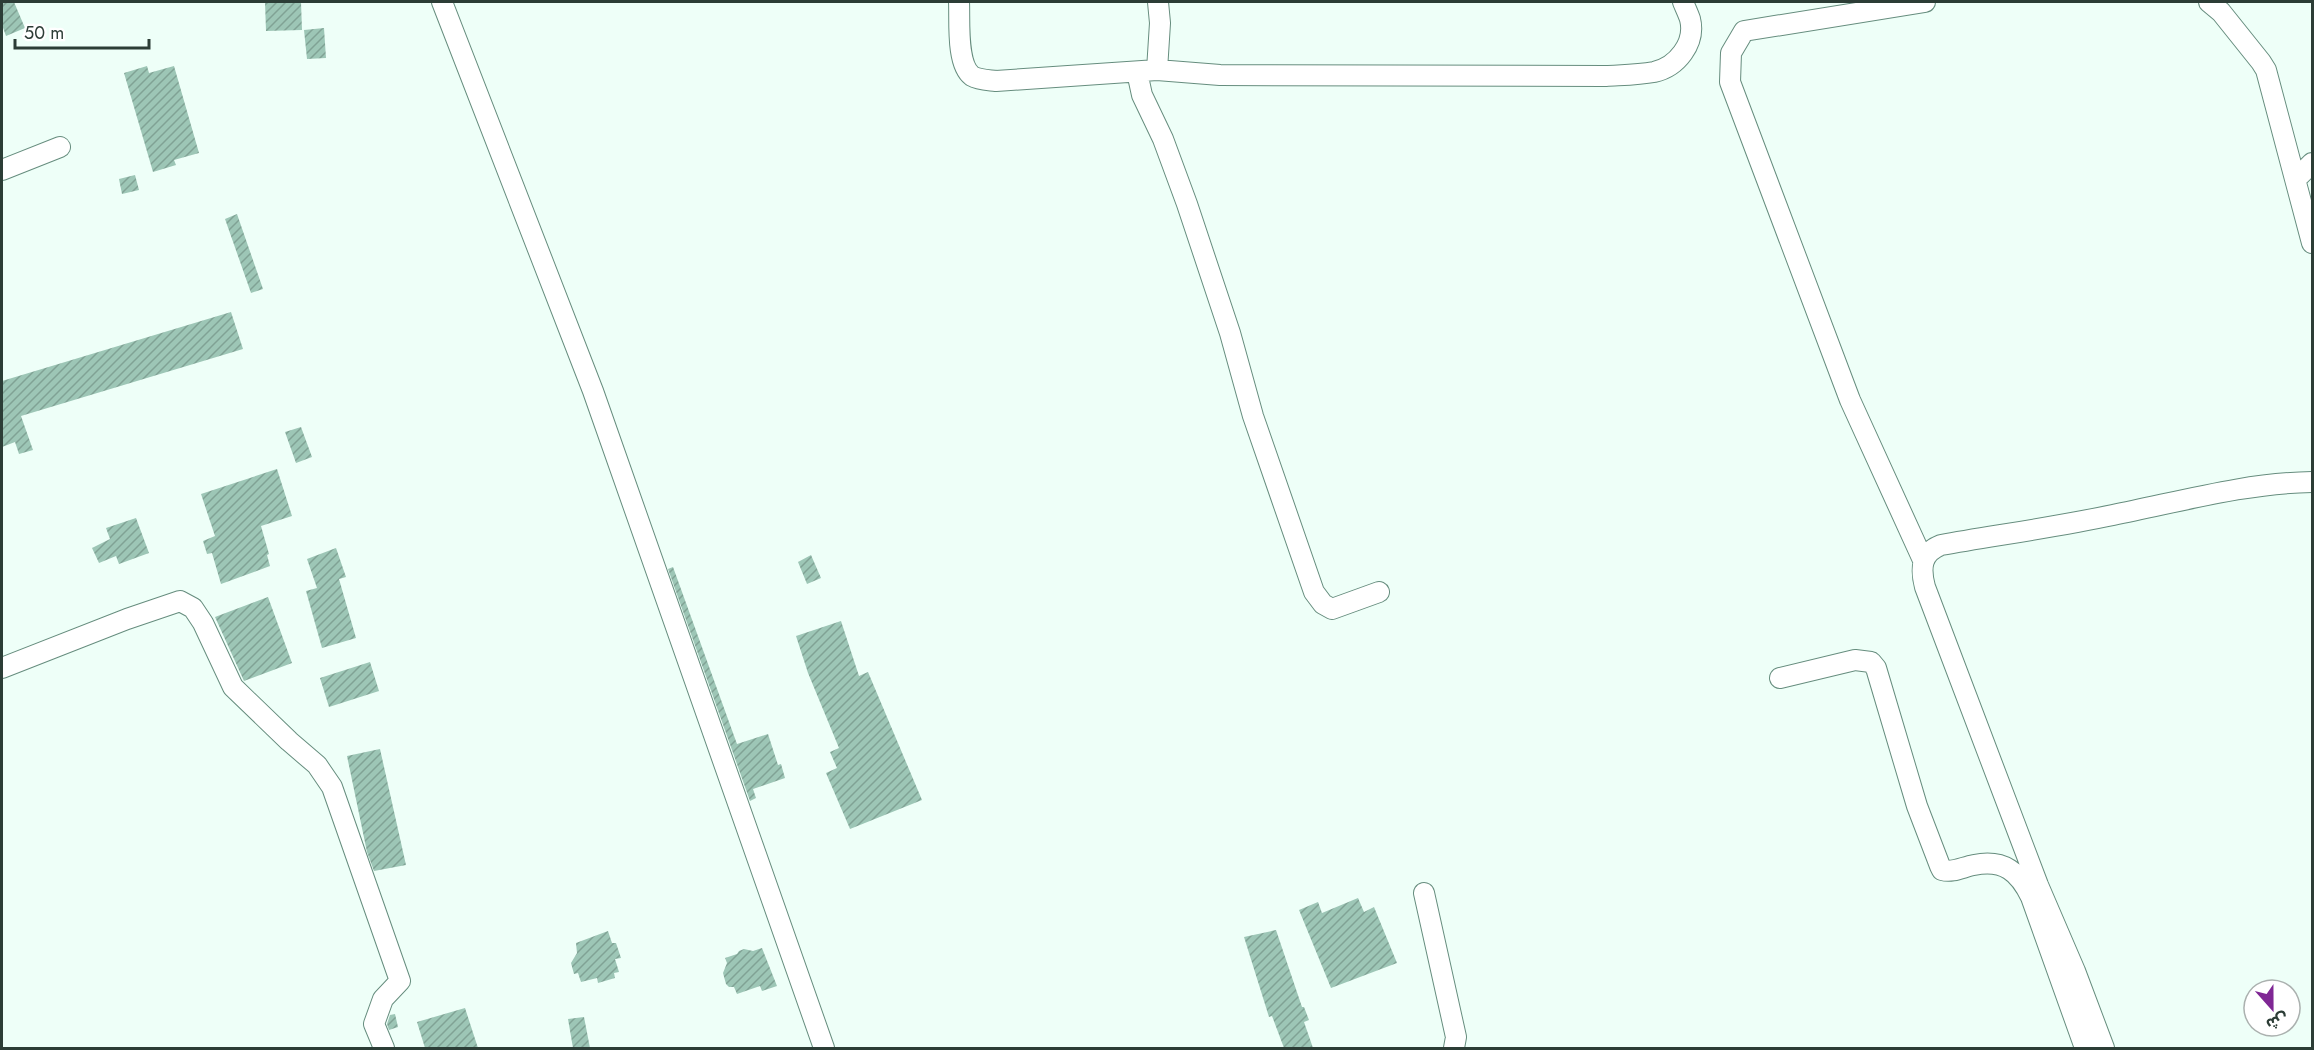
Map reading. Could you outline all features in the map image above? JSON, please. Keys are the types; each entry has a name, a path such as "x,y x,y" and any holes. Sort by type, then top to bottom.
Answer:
{"street":[{"path":"442,2 593,391 824,1048"},
{"path":"959,2 960,42 964,62 970,75 979,79 996,81 1157,70 1220,75 1595,76 1655,72 1676,61 1691,36 1690,20 1683,2"},
{"path":"1157,70 1160,23 1158,2"},
{"path":"1926,2 1744,31 1731,53 1730,82 1850,400 1923,560 1925,587 2038,885 2075,971 2104,1048"},
{"path":"2209,2 2221,12 2266,70 2313,243"},
{"path":"1137,72 1142,95 1163,139 1187,204 1230,333 1253,416 1314,592 1323,604 1332,609 1379,592"},
{"path":"2,170 60,147"},
{"path":"2295,179 2313,163"},
{"path":"1923,560 1930,551 1941,545 2099,518 2235,490 2313,482"},
{"path":"2,668 127,619 180,601 193,608 203,623 233,687 317,765 332,787 400,981 383,999 374,1024 384,1048"},
{"path":"1780,678 1855,660 1871,662 1876,669 1917,806 1942,870 1948,871 1975,864 1996,864 2010,868 2019,876 2031,897 2085,1048"},
{"path":"1424,894 1456,1037 1454,1048"}],"building":[{"path":"2,2 14,2 25,28 6,36 2,25"},
{"path":"265,2 301,2 302,30 266,31"},
{"path":"324,28 326,58 307,59 304,30"},
{"path":"147,66 149,73 174,66 199,153 174,160 176,165 153,172 124,73"},
{"path":"135,175 139,190 122,194 119,179"},
{"path":"237,214 263,289 251,293 225,219"},
{"path":"231,312 243,349 21,416 33,450 19,454 15,442 2,447 2,381"},
{"path":"301,427 312,457 296,463 285,432"},
{"path":"277,469 292,516 261,526 270,566 221,584 212,553 207,554 203,541 215,536 201,494"},
{"path":"136,518 149,553 119,564 116,556 99,563 92,548 110,539 106,528"},
{"path":"336,548 346,577 339,579 356,638 322,648 306,591 317,588 307,559"},
{"path":"811,555 821,578 807,584 798,562"},
{"path":"673,567 737,744 768,734 778,765 781,764 785,778 753,789 756,798 750,801 668,569"},
{"path":"268,597 292,663 244,681 215,617"},
{"path":"841,621 859,676 868,672 922,800 850,829 826,773 837,768 830,752 839,748 808,673 796,636"},
{"path":"370,662 379,691 329,707 320,678"},
{"path":"380,749 406,865 374,871 367,852 347,756"},
{"path":"1358,898 1364,912 1374,907 1397,963 1331,988 1299,910 1318,902 1322,913"},
{"path":"1276,930 1302,1007 1309,1020 1304,1022 1313,1048 1284,1048 1272,1016 1269,1017 1244,937"},
{"path":"608,931 612,943 616,943 621,958 615,959 619,972 614,973 615,978 598,983 597,978 581,982 578,973 574,974 571,963 577,953 576,943"},
{"path":"762,948 777,986 762,991 760,986 737,994 734,987 726,984 723,973 727,963 725,958 744,949 753,951"},
{"path":"465,1008 478,1048 425,1048 417,1022"},
{"path":"395,1014 398,1027 389,1030 387,1024 390,1015"},
{"path":"584,1017 590,1048 573,1048 568,1019"}]}
